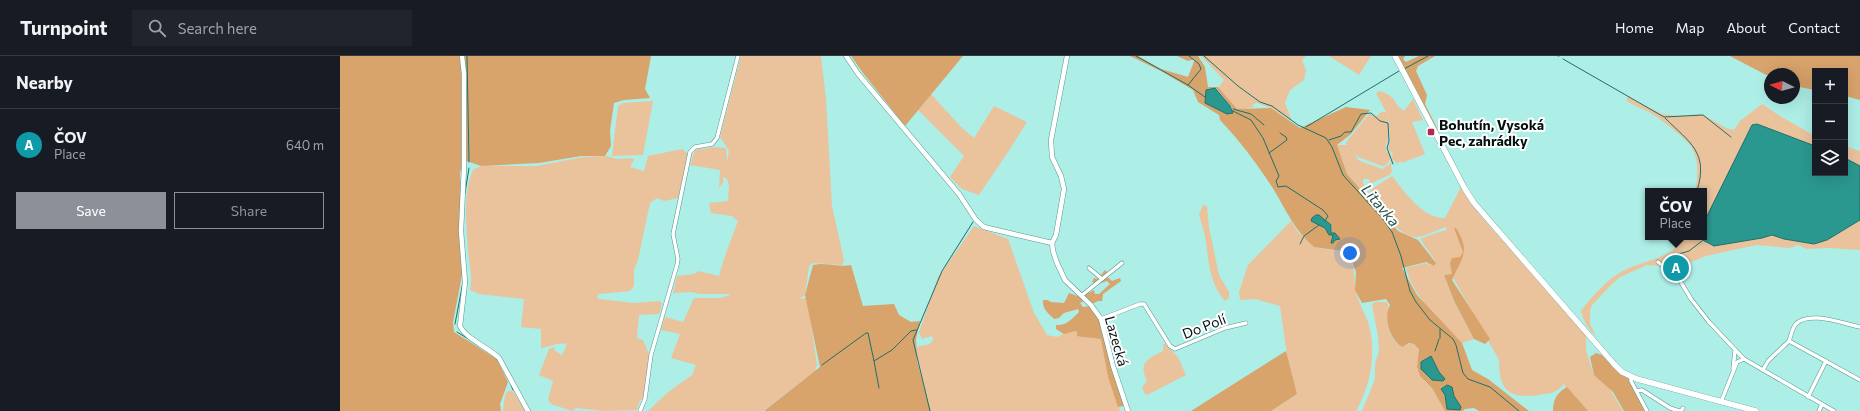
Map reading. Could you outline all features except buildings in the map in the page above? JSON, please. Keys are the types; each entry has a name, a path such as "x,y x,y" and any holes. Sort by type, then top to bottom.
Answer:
{"main road":[{"path":"1394,56 1465,189 1474,203 1614,364 1631,377 1646,382 1756,411"}],"street":[{"path":"462,56 464,74 464,167 461,231 465,282 460,326 466,334 493,351 499,358 528,411"},
{"path":"640,411 645,399 651,355 677,265 678,259 673,234 690,152 695,147 712,144 717,138 738,56"},
{"path":"846,56 859,75 959,194 976,220 984,227 992,230 1052,243 1056,235 1064,189 1061,176 1052,157 1051,140 1067,56"},
{"name":"Lazecká","path":"1052,243 1061,273 1068,285 1094,308 1101,319 1113,366 1128,411"},
{"path":"1658,262 1679,279 1683,288 1709,322 1744,359 1834,411"},
{"path":"1081,296 1122,263"},
{"path":"1089,268 1102,279"},
{"name":"Do Polí","path":"1101,319 1140,304 1144,304 1170,346 1174,349 1225,328 1246,323"},
{"path":"1762,370 1768,361 1789,341 1796,325 1805,319 1817,318 1860,327"},
{"path":"1789,341 1860,380"},
{"path":"1734,370 1735,351"},
{"path":"1721,402 1739,360 1744,359"},
{"path":"1808,396 1826,361"},
{"path":"1631,377 1631,381 1647,411"},
{"path":"1637,391 1642,390 1670,408 1681,410"},
{"path":"1819,411 1822,404"}],"shaded area":[{"path":"340,56 651,56 645,89 650,98 624,100 614,103 610,131 611,146 605,156 581,156 539,163 481,166 467,161 460,172 463,270 453,322 454,332 497,359 508,382 500,404 501,411 340,411"},
{"path":"741,56 821,56 826,99 832,206 844,260 842,265 813,263 809,266 805,295 798,299 806,298 817,365 815,371 763,411 648,411 667,393 692,375 696,365 671,358 680,334 661,330 665,317 683,322 694,298 721,298 732,294 699,294 692,292 673,293 677,276 694,274 698,271 719,276 738,221 732,216 711,213 709,203 728,201 729,186 727,179 723,177 723,183 719,188 720,170 690,165 695,150 713,147 726,148 727,162 729,151 720,137"},
{"path":"851,56 963,56 905,126"},
{"path":"1130,56 1138,56 1161,69 1188,77 1195,59 1188,61 1177,56 1198,56 1205,67 1208,87 1218,87 1237,109 1271,108 1300,128 1346,107 1370,110 1351,134 1337,145 1347,174 1398,231 1418,240 1436,263 1434,266 1426,262 1402,268 1417,295 1462,343 1472,370 1488,379 1529,411 1479,411 1474,408 1465,409 1463,411 1445,411 1432,388 1420,376 1417,367 1419,349 1414,344 1409,343 1402,347 1391,334 1387,316 1390,305 1386,299 1362,303 1355,290 1356,272 1348,252 1314,247 1307,241 1292,221 1262,171 1220,120 1219,115 1198,102 1193,90 1161,71","holes":["1207,89 1217,89 1233,109 1224,112 1207,104","1316,215 1319,215 1332,226 1331,233 1335,233 1340,239 1335,240 1333,243 1331,242 1333,235 1312,219","1431,356 1439,372 1445,379 1442,381 1430,379 1421,369 1425,359","1446,385 1452,387 1454,396 1461,407 1460,410 1447,408 1445,395 1441,389"]},
{"path":"1201,56 1306,56 1302,60 1306,70 1304,80 1290,90 1285,103 1292,121 1271,108 1257,103 1252,105 1254,107 1237,110 1218,88 1224,80"},
{"path":"1329,56 1371,56 1359,75"},
{"path":"1396,56 1405,56 1403,59 1406,62 1419,56 1435,56 1418,66 1416,71 1427,95 1425,104 1442,138"},
{"path":"1730,56 1860,56 1860,100 1848,97 1848,68 1812,68 1812,89 1800,87 1800,68 1764,68 1764,74"},
{"path":"1380,91 1386,93 1404,111 1413,99 1423,120 1412,122 1425,154 1402,163 1401,161 1397,164 1393,159 1391,166 1392,172 1389,175 1370,184 1369,179 1363,179 1363,184 1368,187 1364,192 1347,174 1337,145 1347,145 1346,143 1348,140 1369,114 1377,116 1381,112 1386,112 1376,93","holes":["1388,114 1390,139 1388,150 1393,153 1390,164 1382,169 1358,160 1354,152 1358,157 1382,166 1386,165 1388,162 1391,154 1386,151 1386,144 1388,140"]},
{"path":"931,94 960,126 974,138 994,106 1027,122 979,195 962,189 950,177 964,156 918,110"},
{"path":"1627,96 1662,114 1677,116 1702,114 1726,128 1734,130 1740,121 1762,104 1812,134 1812,145 1757,124 1752,125 1707,216 1707,188 1696,188 1697,169 1696,158 1692,148 1678,134 1659,119 1649,112 1627,101"},
{"path":"653,101 643,155 612,156 618,106 623,103"},
{"path":"1848,147 1860,151 1860,166 1848,160"},
{"path":"682,149 688,154 678,198 664,201 657,198 650,203 638,260 634,270 634,286 630,291 599,294 597,297 599,299 634,303 660,301 662,304 659,314 639,315 637,338 643,340 649,354 643,399 640,400 637,410 604,411 576,408 572,411 551,404 548,400 553,381 539,375 549,349 554,347 555,351 562,355 567,344 557,344 541,348 541,329 521,327 524,299 479,294 470,290 471,275 467,240 466,199 473,170 481,166 537,166 583,157 606,156 617,159 633,158 634,160 630,167 644,171 648,156"},
{"path":"1392,176 1415,203 1429,214 1437,217 1445,218 1461,187 1479,214 1586,335 1586,350 1593,373 1609,388 1623,411 1584,411 1572,398 1564,384 1555,391 1539,395 1528,396 1513,394 1507,390 1501,379 1499,360 1451,274 1444,275 1453,300 1474,339 1462,343 1429,308 1415,289 1406,268 1425,263 1434,266 1436,263 1423,244 1421,238 1446,230 1446,227 1416,237 1410,236 1396,227 1366,195 1373,188"},
{"path":"1203,205 1207,206 1209,227 1219,275 1229,292 1229,298 1225,301 1215,286 1210,270 1205,236 1199,214"},
{"path":"1860,220 1860,250 1828,248 1807,249 1798,245 1790,248 1756,245 1706,256 1679,267 1667,270 1660,266 1647,265 1620,277 1592,305 1590,310 1590,324 1596,336 1585,322 1582,315 1581,311 1588,302 1613,277 1626,269 1663,256 1679,245 1682,240 1733,242 1772,235 1784,239 1814,244 1827,240"},
{"path":"1291,221 1298,232 1314,247 1342,252 1347,255 1354,269 1357,295 1368,322 1372,344 1369,379 1356,411 1271,411 1297,394 1288,362 1280,306 1255,299 1240,300 1239,292 1248,265"},
{"path":"974,226 1008,239 1034,313 1047,335 1057,337 1072,329 1101,336 1120,411 931,411 916,348 930,344 933,339 932,336 922,339 919,332 938,277"},
{"path":"1454,228 1456,228 1461,236 1464,249 1462,260 1452,280 1490,339 1485,344 1474,339 1454,301 1444,275 1452,274 1450,263 1452,258 1460,257 1463,252"},
{"path":"820,264 839,266 851,265 863,306 894,304 899,315 911,322 920,321 916,339 917,361 931,411 764,411 820,367 805,295 813,265"},
{"path":"1105,270 1108,273 1105,275 1112,281 1120,278 1121,281 1103,294 1102,301 1092,304 1087,299 1080,303 1083,307 1091,306 1098,316 1124,406 1118,407 1108,377 1101,339 1077,336 1077,332 1075,331 1064,334 1056,329 1056,325 1069,322 1079,312 1078,309 1064,313 1059,318 1054,319 1046,311 1043,303 1043,300 1047,300 1051,302 1064,303 1069,293 1080,297 1086,291 1089,293 1094,290 1095,294 1099,294 1110,284 1107,281 1098,284 1092,282 1094,278 1098,279"},
{"path":"1375,302 1386,302 1388,304 1389,328 1393,339 1402,347 1407,344 1413,344 1419,349 1417,368 1420,376 1432,388 1445,411 1362,411 1375,379 1375,364 1379,351 1378,336 1372,305"},
{"path":"1163,344 1165,344 1178,357 1186,375 1147,395 1142,388 1147,381 1144,375 1144,365 1153,356 1163,351"},
{"path":"1286,351 1297,394 1271,411 1191,411"},
{"path":"1596,353 1602,355 1618,372 1629,379 1646,411 1624,411 1613,392 1594,375 1590,357"},
{"path":"1567,387 1588,411 1553,411 1556,397"},
{"path":"508,391 513,391 525,411 503,411 505,395"}],"water":[{"path":"1215,88 1230,106 1233,113 1227,114 1205,103 1206,90"},
{"path":"1757,124 1812,145 1812,176 1848,176 1848,160 1860,166 1860,220 1827,240 1814,244 1784,239 1772,235 1714,246 1703,240 1707,240 1707,216 1752,125"},
{"path":"1316,215 1319,215 1331,225 1331,233 1335,233 1340,239 1331,243 1333,235 1329,235 1325,228 1311,221"},
{"path":"1431,356 1439,372 1445,379 1443,381 1432,380 1421,369 1421,362"},
{"path":"1447,385 1452,387 1454,396 1461,407 1460,410 1447,409 1445,395 1441,389"}],"waterway":[{"path":"467,56 469,162"},
{"path":"1136,56 1188,85"},
{"path":"1189,56 1199,64 1201,69 1188,85 1205,97"},
{"name":"Litavka","path":"1204,56 1238,86 1260,102 1272,106 1298,125 1326,138 1332,147 1343,175 1382,218 1392,232 1401,256 1410,291 1416,302 1430,320 1453,339 1463,373 1468,379 1490,387 1519,411"},
{"path":"1404,69 1428,56"},
{"path":"1563,59 1664,117 1703,115 1731,137"},
{"path":"1306,127 1399,71"},
{"path":"1233,109 1251,114 1264,125"},
{"path":"1233,111 1251,120 1263,138 1279,176 1276,181 1278,187 1286,186 1323,210 1328,216 1325,221"},
{"path":"1329,140 1341,136 1345,132 1351,132 1361,114 1371,113 1380,121 1388,123 1389,141 1387,148 1393,164"},
{"path":"1665,118 1689,142 1699,157 1701,167 1698,188"},
{"path":"1269,153 1287,140 1286,137 1280,133"},
{"path":"465,193 469,168"},
{"path":"930,411 913,340 942,271 973,222"},
{"path":"1300,244 1304,236 1319,225"},
{"path":"1675,255 1689,251 1702,241"},
{"path":"455,324 463,282"},
{"path":"1440,329 1440,338"},
{"path":"822,365 866,333 868,333 874,361 892,350 911,331 916,330"},
{"path":"457,332 470,340"},
{"path":"1435,351 1439,339"},
{"path":"874,361 879,388"},
{"path":"511,385 513,390"}],"place":[{"name":"Bohutín, Vysoká Pec, zahrádky","path":"1431,132"},
{"name":"ČOV","path":"1676,268"}]}
